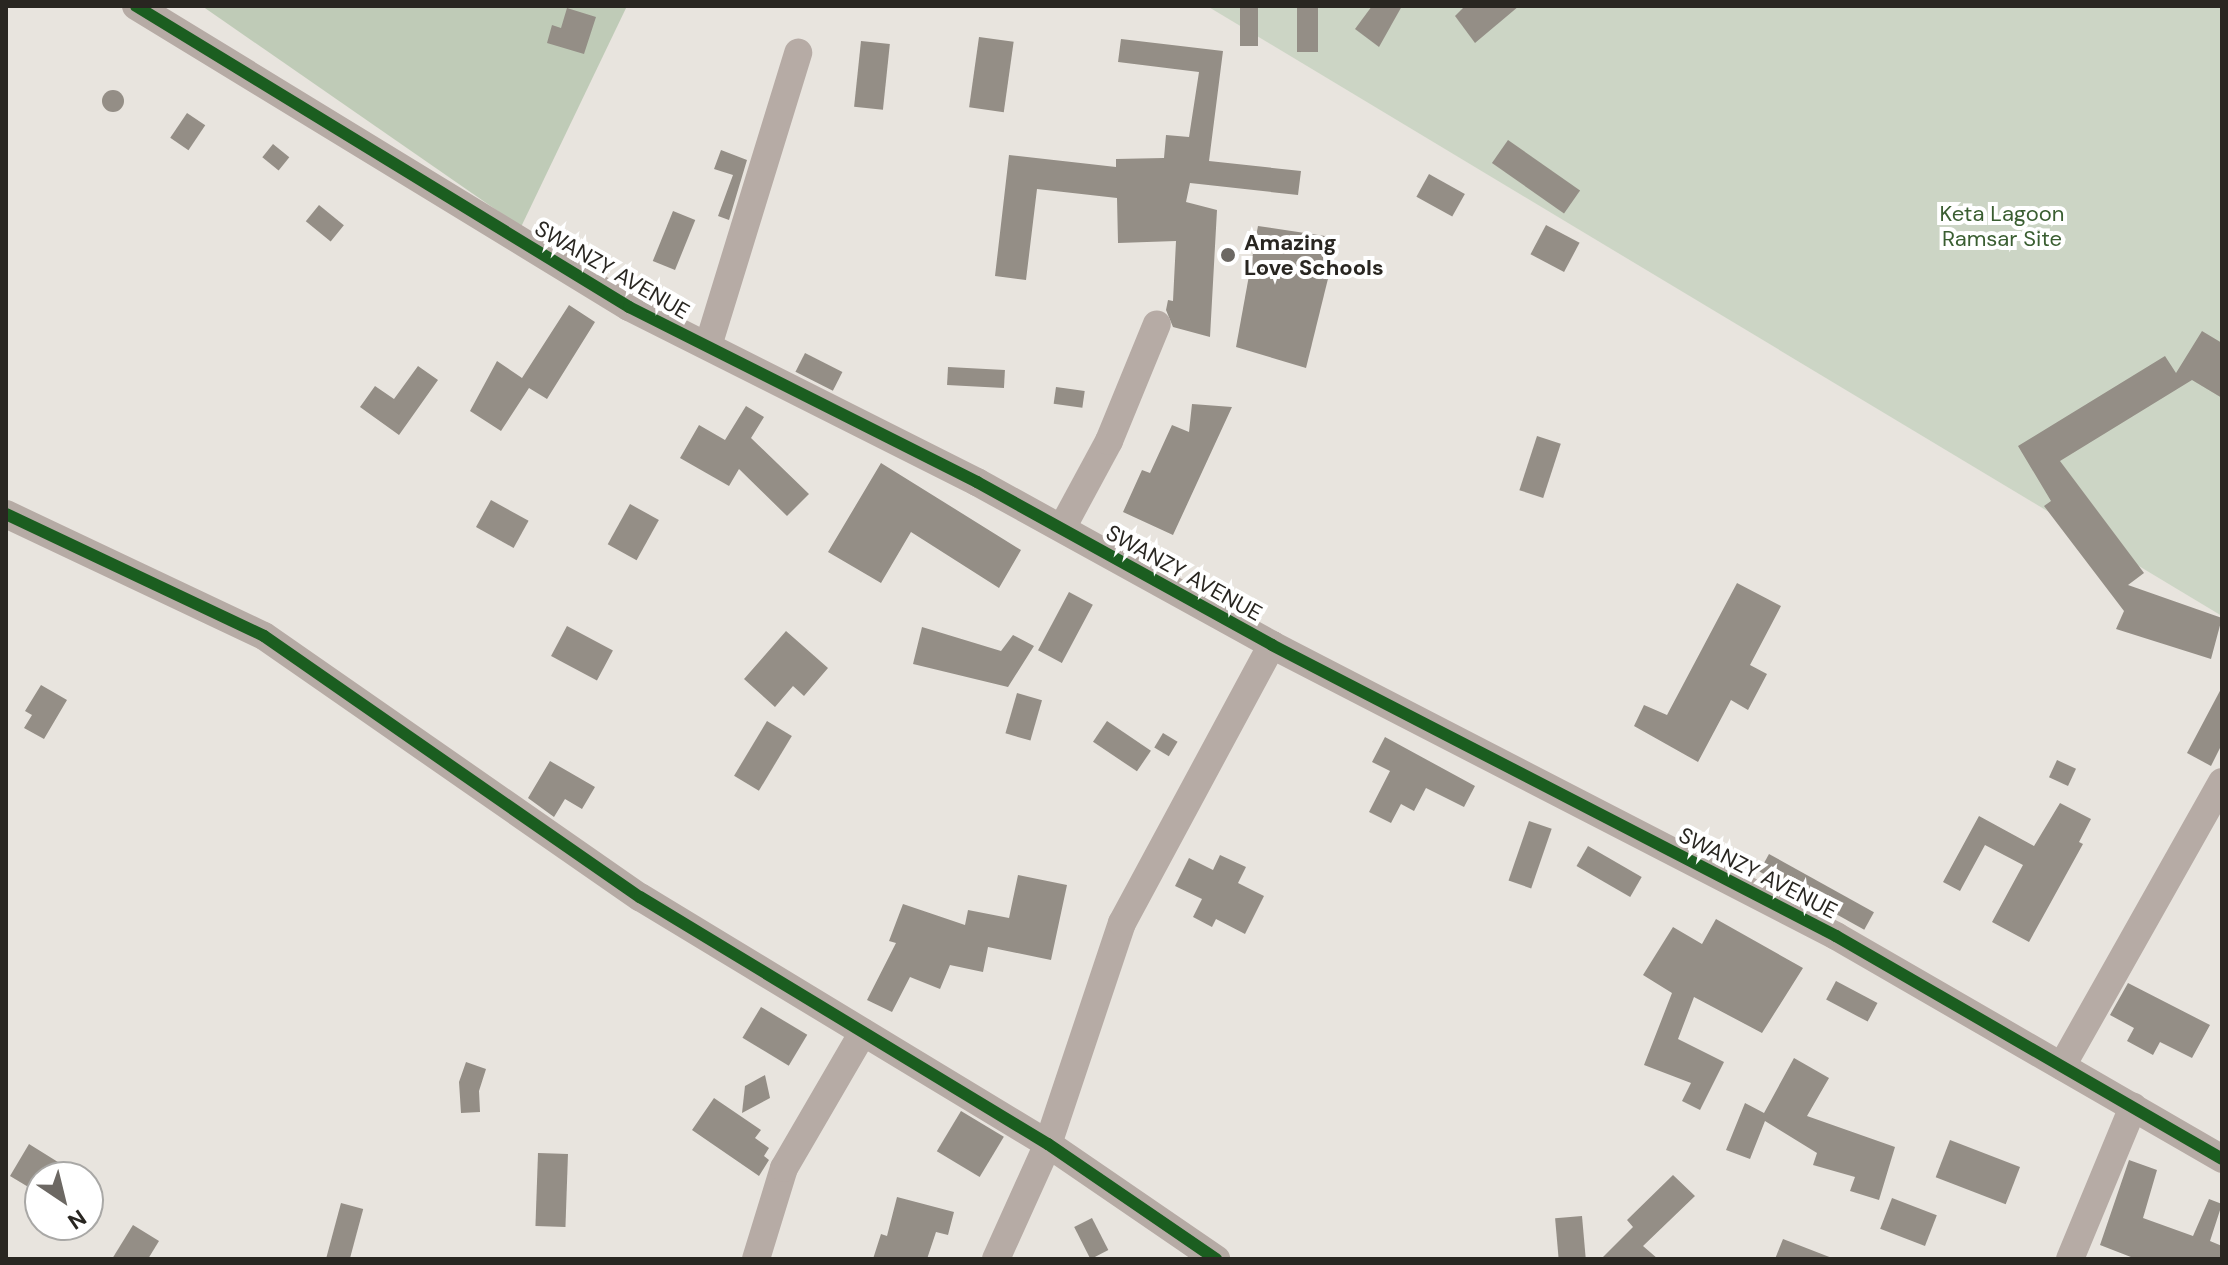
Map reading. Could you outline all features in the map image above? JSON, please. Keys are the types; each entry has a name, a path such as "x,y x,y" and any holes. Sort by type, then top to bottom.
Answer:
{"street":[{"name":"SWANZY AVENUE","path":"136,6 629,307 1062,528 1272,645 1836,936 2222,1159"},
{"path":"708,346 798,53"},
{"path":"1062,528 1109,441 1157,324"},
{"path":"6,514 264,636 640,897 1048,1144 1216,1259"},
{"path":"996,1259 1048,1144 1122,923 1272,645"},
{"path":"2062,1066 2222,782"},
{"path":"756,1259 784,1168 863,1032"},
{"path":"2070,1259 2133,1107"}],"green space":[{"path":"202,6 627,6 521,227"},
{"name":"Keta Lagoon Ramsar Site","path":"1207,6 2222,6 2222,616"}],"building":[{"path":"1240,6 1258,6 1258,46 1240,46"},
{"path":"1297,6 1318,6 1318,52 1297,52"},
{"path":"1372,6 1402,6 1379,47 1355,29"},
{"path":"1465,6 1519,6 1475,43 1455,16"},
{"path":"567,8 596,17 584,54 547,43 552,25 561,28"},
{"path":"979,37 1014,42 1004,112 969,107"},
{"path":"1121,39 1223,51 1209,161 1301,171 1298,195 1190,183 1186,202 1217,210 1210,337 1173,327 1166,310 1168,300 1173,301 1176,241 1118,243 1117,198 1037,189 1026,280 995,276 1009,155 1116,167 1116,159 1164,158 1166,135 1189,137 1199,72 1118,62"},
{"path":"861,41 890,44 883,110 854,107"},
{"path":"113,90 121,93 124,101 121,109 113,112 105,109 102,101 105,93"},
{"path":"187,113 205,125 188,150 170,138"},
{"path":"1508,140 1580,190 1564,213 1492,163"},
{"path":"273,144 289,157 279,170 262,157"},
{"path":"721,150 747,160 729,220 718,216 733,175 714,169"},
{"path":"1429,174 1465,194 1452,217 1416,197"},
{"path":"319,205 344,225 331,241 306,221"},
{"path":"673,211 695,220 675,270 653,261"},
{"path":"1546,225 1580,243 1564,272 1531,254"},
{"path":"1258,226 1338,238 1306,368 1236,347"},
{"path":"569,305 595,322 547,399 529,388 501,431 470,411 497,361 522,378"},
{"path":"2202,331 2222,343 2222,398 2192,380 2060,461 2144,573 2128,585 2222,618 2211,659 2116,629 2124,611 2044,506 2051,501 2018,446 2165,356 2176,373"},
{"path":"805,353 842,372 833,391 795,372"},
{"path":"418,366 438,380 399,435 360,407 375,386 394,399"},
{"path":"948,367 1005,370 1004,388 947,385"},
{"path":"1056,387 1085,391 1082,408 1054,404"},
{"path":"1192,404 1232,407 1173,535 1123,512 1142,470 1150,473 1172,425 1189,432"},
{"path":"746,406 764,417 751,438 809,494 787,516 739,469 729,486 680,458 699,425 725,440"},
{"path":"1537,436 1561,444 1543,498 1519,490"},
{"path":"881,463 1021,550 999,588 911,532 881,583 828,552"},
{"path":"491,500 529,521 514,548 476,527"},
{"path":"630,504 659,520 637,560 608,544"},
{"path":"1737,583 1781,606 1750,665 1767,674 1748,710 1731,700 1698,762 1634,726 1644,705 1667,715"},
{"path":"1069,592 1093,605 1062,663 1038,650"},
{"path":"567,626 613,650 597,680 551,656"},
{"path":"922,627 1001,651 1013,635 1034,646 1008,687 913,664"},
{"path":"786,631 828,668 804,696 793,686 775,707 744,679"},
{"path":"41,685 67,700 44,739 24,728 32,715 25,711"},
{"path":"2222,687 2222,744 2211,766 2187,753"},
{"path":"1017,693 1042,700 1030,741 1005,733"},
{"path":"767,721 792,736 759,791 734,776"},
{"path":"1107,721 1151,751 1137,771 1093,742"},
{"path":"1163,733 1178,742 1169,756 1154,748"},
{"path":"1385,737 1475,786 1464,807 1426,788 1414,811 1401,804 1391,823 1369,812 1390,771 1372,762"},
{"path":"2057,760 2076,769 2068,786 2049,777"},
{"path":"550,761 595,787 582,809 565,799 554,817 528,798"},
{"path":"2060,803 2091,819 2079,842 2083,844 2029,942 1992,922 2023,865 1985,845 1960,891 1943,882 1979,816 2034,846"},
{"path":"1529,821 1552,829 1531,888 1508,881"},
{"path":"1588,846 1642,877 1630,897 1576,866"},
{"path":"1769,854 1874,912 1864,930 1759,871"},
{"path":"1220,855 1246,867 1238,883 1264,896 1245,934 1216,919 1212,927 1193,917 1202,899 1175,886 1189,858 1213,870"},
{"path":"1018,875 1067,885 1051,960 988,947 983,972 950,965 940,989 910,977 892,1012 867,1000 896,943 889,941 903,904 965,925 968,910 1009,918"},
{"path":"1716,919 1803,968 1762,1033 1694,997 1678,1039 1724,1062 1700,1110 1682,1101 1691,1083 1644,1065 1672,993 1643,975 1673,927 1702,944"},
{"path":"1836,981 1877,1003 1868,1022 1826,1000"},
{"path":"2128,983 2210,1025 2192,1058 2160,1042 2153,1055 2127,1041 2134,1028 2110,1015"},
{"path":"761,1007 807,1035 789,1066 742,1038"},
{"path":"1794,1058 1829,1078 1807,1116 1895,1147 1879,1200 1850,1191 1855,1177 1813,1165 1817,1153 1765,1121 1750,1159 1726,1150 1745,1103 1764,1113"},
{"path":"466,1062 486,1069 479,1091 480,1112 461,1113 459,1082"},
{"path":"765,1075 770,1098 742,1113 745,1086"},
{"path":"714,1098 761,1130 755,1138 769,1148 764,1156 769,1160 759,1176 692,1130"},
{"path":"961,1111 1004,1137 980,1177 937,1151"},
{"path":"1950,1140 2020,1167 2006,1204 1936,1177"},
{"path":"29,1144 56,1161 24,1161 24,1184 10,1176"},
{"path":"538,1153 568,1154 565,1227 535,1226"},
{"path":"2129,1160 2157,1170 2143,1218 2193,1236 2209,1199 2222,1204 2210,1241 2222,1246 2222,1259 2136,1259 2100,1245"},
{"path":"1673,1175 1695,1196 1643,1246 1658,1259 1601,1259 1633,1227 1627,1220"},
{"path":"897,1197 954,1212 948,1235 936,1232 927,1259 873,1259 881,1234 887,1236"},
{"path":"1892,1198 1937,1215 1925,1246 1880,1229"},
{"path":"341,1203 363,1209 350,1259 326,1259"},
{"path":"1582,1216 1586,1259 1559,1259 1555,1218"},
{"path":"1092,1218 1108,1250 1090,1259 1074,1227"},
{"path":"133,1225 159,1241 148,1259 112,1259"},
{"path":"1783,1239 1832,1258 1775,1259"}],"cycle path":[{"path":"136,6 629,307 977,482 1272,645 1836,936 2222,1159"},
{"path":"6,514 264,636 640,897 1048,1144 1216,1259"}],"place":[{"name":"Amazing Love Schools","path":"1228,255"}]}
